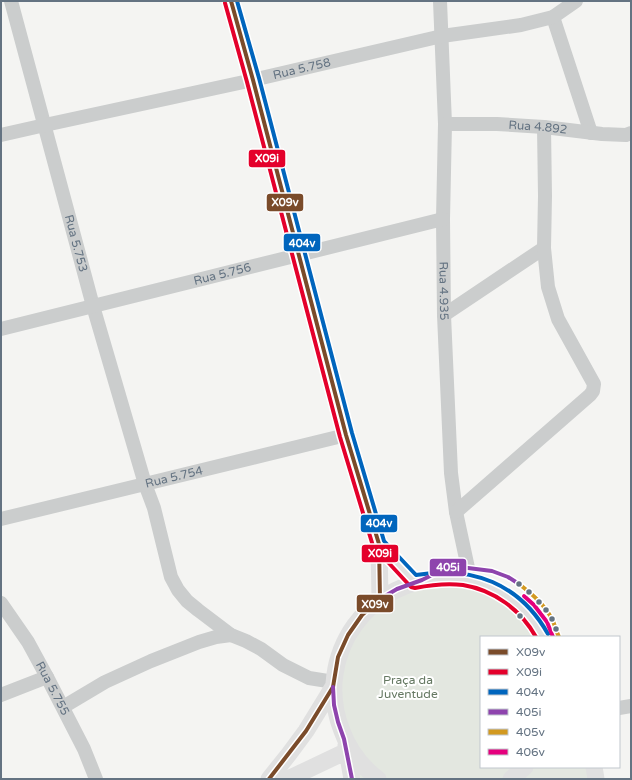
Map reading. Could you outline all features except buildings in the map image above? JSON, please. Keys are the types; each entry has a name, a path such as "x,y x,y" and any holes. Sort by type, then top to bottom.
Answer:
{"main road":[{"path":"231,1 346,435 379,544 380,599"},
{"path":"379,544 414,582"},
{"path":"352,779 346,745 334,705 333,684 338,657 348,635 362,615 380,599 397,589 414,582 437,578 466,580 494,589 519,605 538,627 542,636"},
{"path":"268,779 306,731 333,684"},
{"path":"346,745 372,779"},
{"path":"288,779 346,745"},
{"path":"511,779 524,768"},
{"path":"594,768 596,779"}],"street":[{"name":"Rua 5.753","path":"11,1 93,306 145,484 154,508 171,577 178,590 187,601 231,635 261,649 283,665 309,678 333,684"},
{"name":"Rua 4.935","path":"440,1 445,124 444,315 451,473 456,512 468,568 466,580"},
{"name":"Rua 5.758","path":"1,135 253,80 442,36 521,25 553,17 576,1"},
{"path":"553,17 592,133"},
{"name":"Rua 4.892","path":"445,124 497,124 544,127 592,133 626,135 631,133"},
{"path":"456,512 593,391 594,384 558,319 548,287 544,248 544,127"},
{"name":"Rua 5.756","path":"1,329 444,219"},
{"path":"444,315 544,248"},
{"name":"Rua 5.754","path":"1,519 346,435"},
{"name":"Rua 5.755","path":"1,603 28,642 47,677 84,749 96,779"},
{"path":"63,707 105,682 151,661 199,642 216,637 231,635"},
{"path":"1,695 47,677"},
{"path":"620,708 631,706"}],"green space":[{"name":"Praça da Juventude","path":"414,582 494,589 542,636 480,636 480,768 590,768 591,779 361,779 344,739 334,705 348,635"}],"transit line":[{"name":"X09v","path":"231,1 346,435 379,544 380,599 362,615 348,635 338,657 333,687 306,731 269,779"},
{"name":"404v","path":"237,1 259,78 352,433 384,541 416,575 456,573 475,576 492,582 509,591 523,602 537,617 548,634"},
{"name":"X09i","path":"225,3 340,437 373,546 411,587 415,588 457,584 485,591 506,603 523,618 535,636"},
{"name":"405i","path":"380,599 397,589 422,580 448,567 492,571 508,577 519,584"},
{"name":"405v","path":"519,584 545,609 552,619 559,636"},
{"name":"406v","path":"524,596 534,605 547,622 553,636"},
{"name":"405i","path":"333,687 334,705 344,739 352,779"}]}
